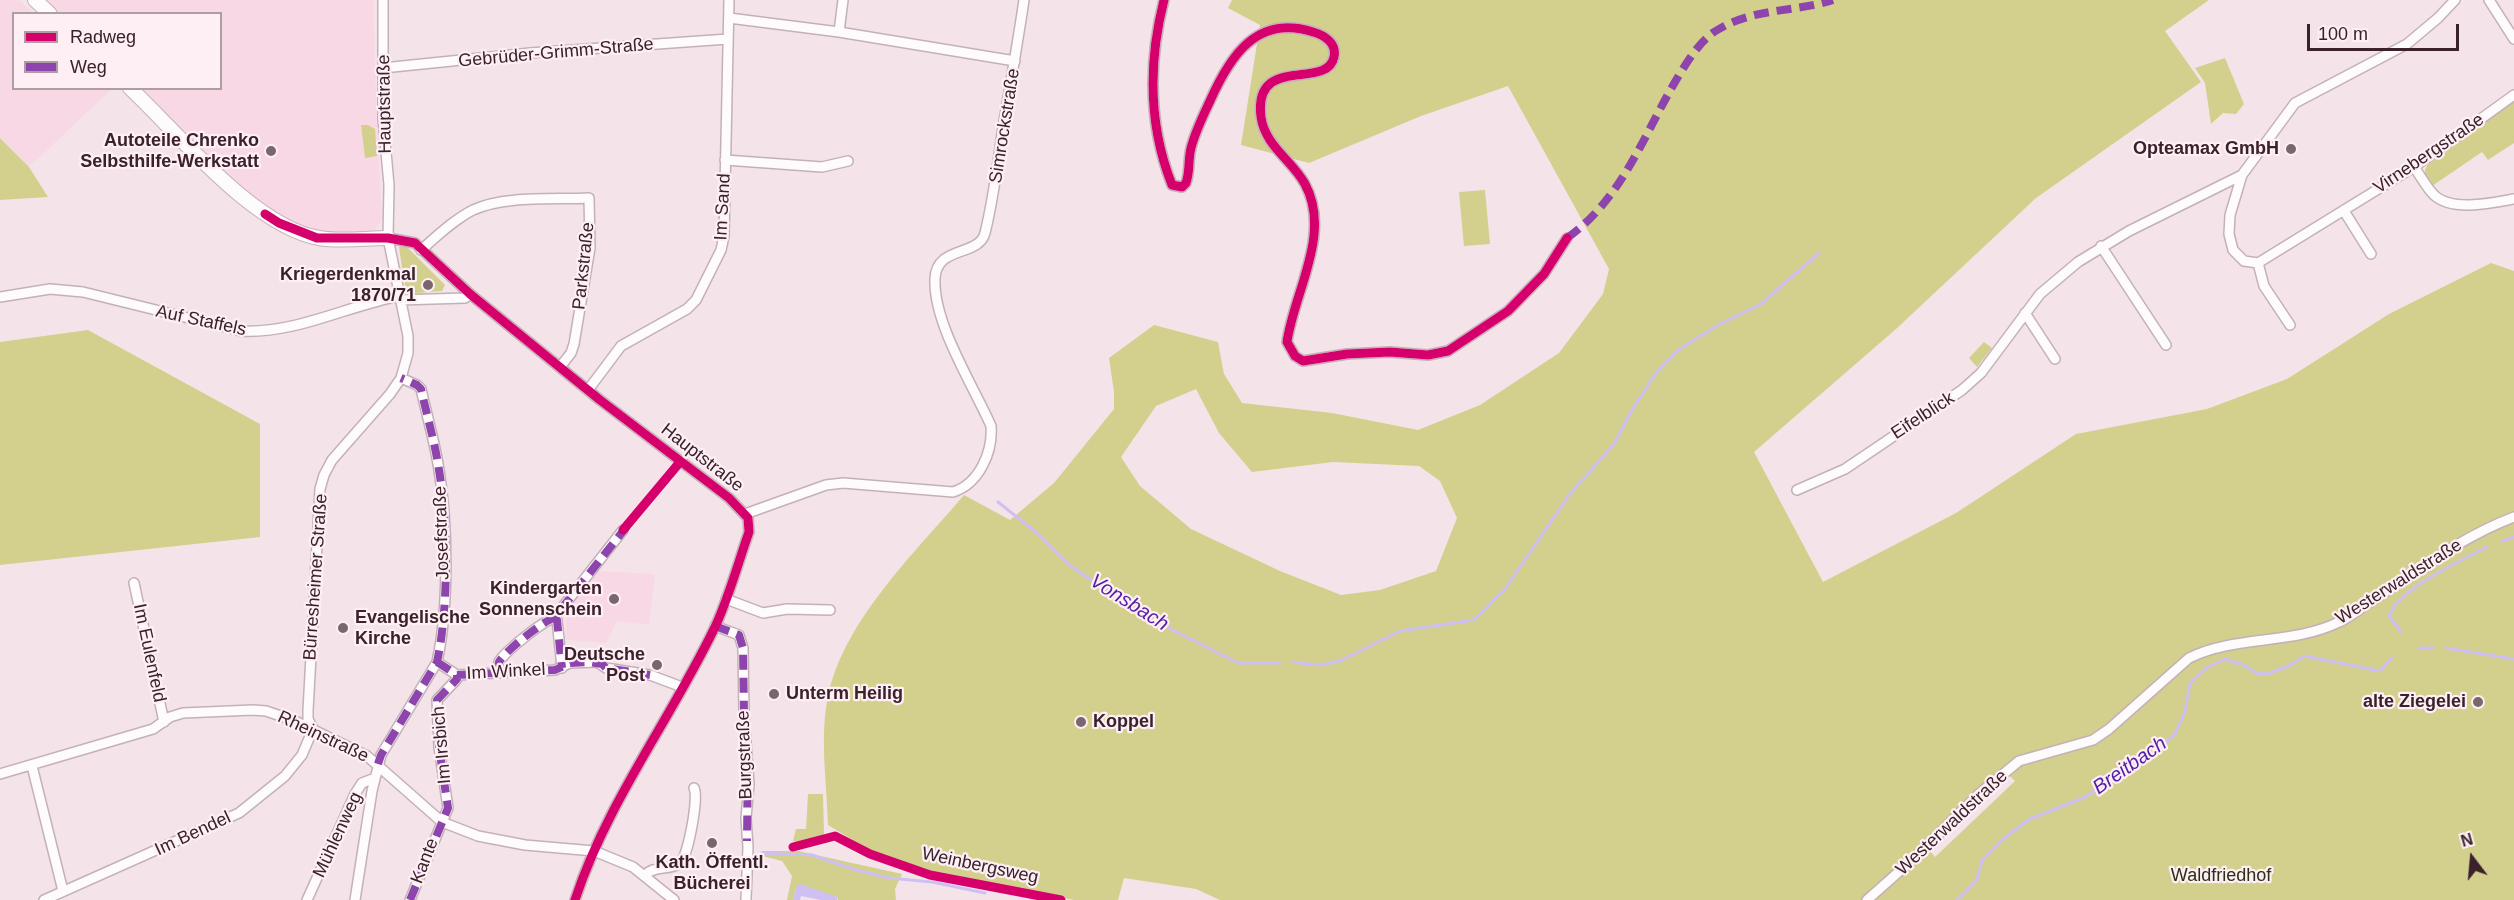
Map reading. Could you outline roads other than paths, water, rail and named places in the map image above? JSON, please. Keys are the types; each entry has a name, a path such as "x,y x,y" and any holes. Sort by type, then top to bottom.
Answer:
{"street":[{"path":"35,0 48,12"},
{"name":"Hauptstraße","path":"383,0 384,141 390,213 388,238 415,243 470,294 588,390 729,498 748,518 749,532 715,626 631,777 594,851 575,900"},
{"name":"Im Sand","path":"588,390 621,346 687,309 696,300 721,250 724,236 729,0"},
{"path":"839,32 843,0"},
{"name":"Simrockstraße","path":"745,514 826,485 843,483 953,492 973,482 991,443 991,426 943,320 936,294 935,277 937,266 955,253 974,246 984,237 1024,0"},
{"path":"1164,0 1153,57 1153,105 1162,155 1172,185 1182,187 1186,183 1191,146 1198,128 1220,78 1234,57 1248,42 1266,30 1296,27 1324,35 1333,49 1334,57 1330,66 1321,71 1277,78 1267,86 1261,97 1261,117 1266,134 1305,184 1312,200 1316,222 1307,271 1297,296 1288,331 1287,342 1295,356 1303,361 1347,354 1390,352 1428,355 1448,351 1508,311 1544,274 1567,238"},
{"path":"2290,325 2264,286 2258,263 2244,261 2233,250 2229,234 2230,215 2242,175 2295,103 2407,44 2455,0"},
{"path":"2489,0 2514,39"},
{"path":"729,18 839,32 1015,61"},
{"name":"Gebrüder-Grimm-Straße","path":"383,68 530,53 728,39"},
{"path":"132,90 222,178 253,206 279,223 317,238 388,238"},
{"name":"Virnebergstraße","path":"2258,263 2414,167 2514,95"},
{"path":"725,160 822,166 848,161"},
{"path":"2414,167 2434,195 2446,202 2460,204 2514,199"},
{"name":"Eifelblick","path":"1797,490 1845,469 1962,390 1986,366 2040,294 2078,262 2101,246 2242,175"},
{"name":"Parkstraße","path":"422,250 473,210 489,205 508,201 589,198 590,248 586,282 574,344 571,353 560,367"},
{"path":"2344,211 2371,254"},
{"name":"Bürresheimer Straße","path":"313,729 308,719 308,711 320,489 332,460 390,394 401,378 408,353 408,336 388,238"},
{"path":"2101,246 2166,345"},
{"name":"Auf Staffels","path":"0,297 50,289 83,292 241,331 259,332 400,298 465,298 470,294"},
{"path":"2025,313 2055,359"},
{"name":"Josefstraße","path":"355,900 375,777 381,755 437,662 441,645 445,538 439,470 421,389 401,378"},
{"name":"Westerwaldstraße","path":"1867,900 1944,830 1979,794 2019,761 2093,740 2109,729 2189,658 2202,651 2297,635 2339,622 2486,527 2514,517"},
{"path":"498,672 499,662 541,624 554,618 623,530"},
{"name":"Im Eulenfeld","path":"134,583 164,722"},
{"path":"726,599 763,614 787,609 830,610"},
{"path":"554,618 559,628 562,668"},
{"name":"Burgstraße","path":"715,626 736,633 742,642 744,714 748,751 746,900"},
{"name":"Im Winkel","path":"437,662 457,675 562,668 570,663 597,662 606,668 650,675 682,687"},
{"name":"Im Irsbich","path":"442,822 448,808 439,747 437,700 457,679 457,675"},
{"name":"Rheinstraße","path":"0,774 153,729 183,713 266,711 313,729 367,756 442,822 478,836 525,845 594,851 623,862 645,875 674,900"},
{"name":"Im Bendel","path":"49,899 239,813 285,776 302,755 313,729"},
{"path":"32,766 63,891"},
{"name":"Mühlenweg","path":"307,900 362,783 375,777"},
{"path":"645,875 650,870 677,865 684,859 694,815 696,792 694,788"},
{"name":"Kante","path":"410,900 442,822"}],"waterway":[{"path":"1292,662 1320,665 1340,661 1400,631 1474,620 1505,589 1569,495 1614,444 1632,410 1656,373 1678,350 1720,324 1761,304 1819,253"},
{"name":"Vonsbach","path":"998,502 1037,533 1067,563 1131,609 1238,663 1280,663"},
{"name":"Breitbach","path":"2502,541 2514,537"},
{"name":"Breitbach","path":"2401,632 2389,616 2405,596 2447,567 2487,547"},
{"name":"Breitbach","path":"2419,648 2433,648"},
{"name":"Breitbach","path":"2446,648 2514,659"},
{"name":"Breitbach","path":"1957,900 1977,880 1982,860 2002,840 2028,820 2085,797 2156,752 2175,734 2185,711 2190,683 2206,668 2225,659 2244,665 2257,674 2270,673 2291,665 2304,656 2380,671 2392,658"},
{"name":"Breitbach","path":"762,853 812,855 889,878 932,882 985,893"}],"place":[{"name":"Opteamax GmbH","path":"2291,149"},
{"name":"Autoteile Chrenko Selbsthilfe-Werkstatt","path":"271,151"},
{"name":"Kriegerdenkmal 1870/71","path":"428,285"},
{"name":"Kindergarten Sonnenschein","path":"614,599"},
{"name":"Evangelische Kirche","path":"343,628"},
{"name":"Deutsche Post","path":"657,665"},
{"name":"Unterm Heilig","path":"774,694"},
{"name":"alte Ziegelei","path":"2478,702"},
{"name":"Koppel","path":"1081,722"},
{"name":"Kath. Öffentl. Bücherei","path":"712,843"}],"park label":[{"name":"Waldfriedhof","path":"2221,876"}]}
